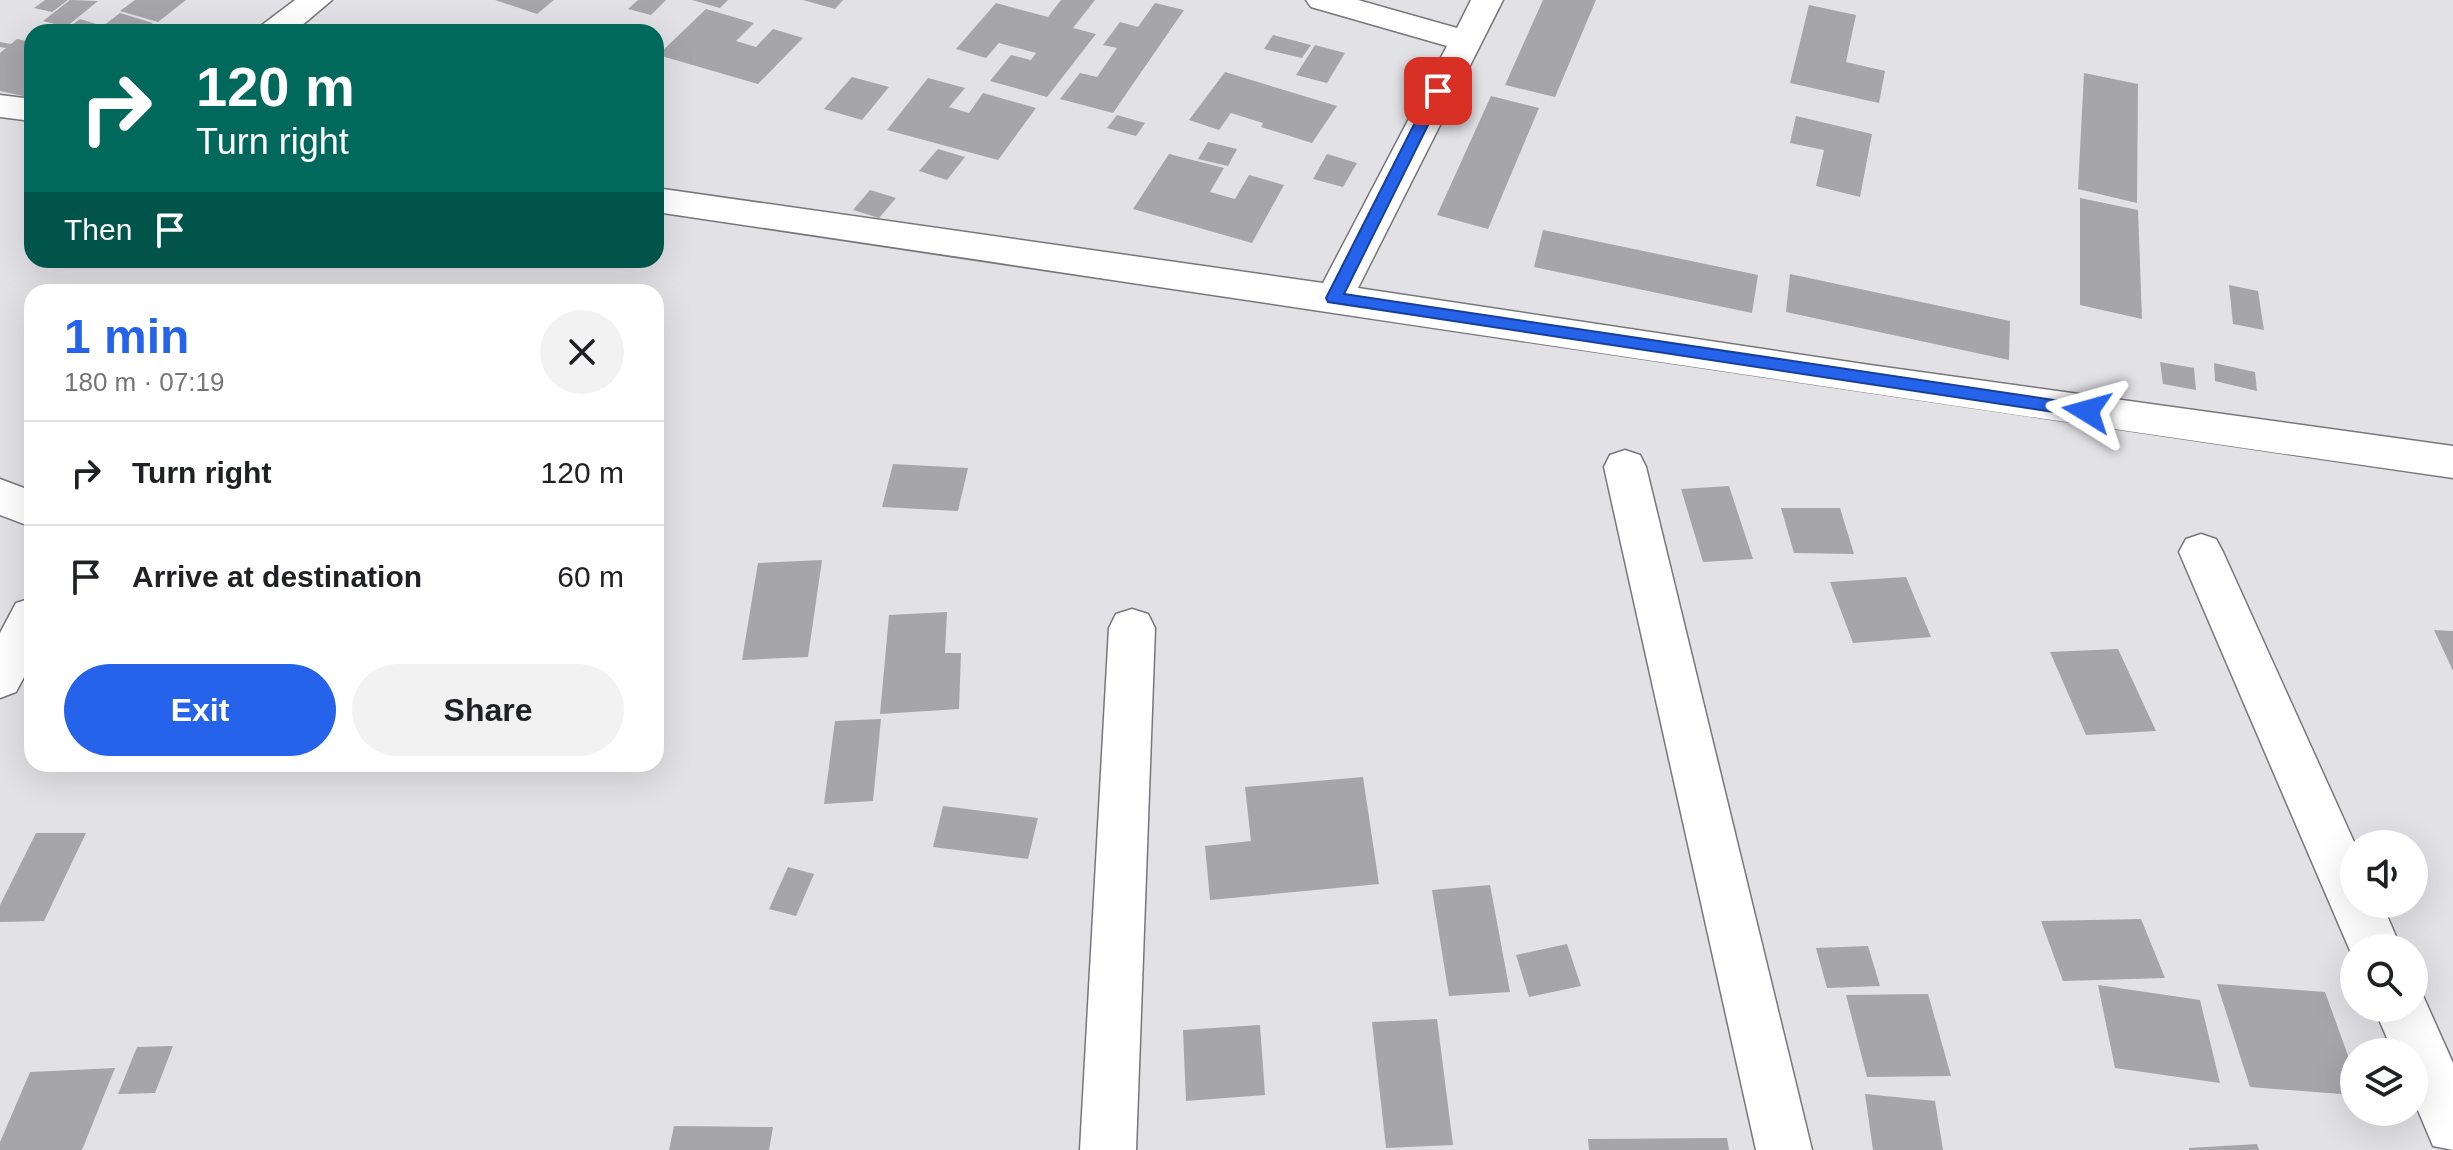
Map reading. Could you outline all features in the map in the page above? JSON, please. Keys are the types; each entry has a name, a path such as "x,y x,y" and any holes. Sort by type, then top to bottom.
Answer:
{"street":[{"path":"284,24 316,0"},
{"path":"1322,0 1464,40"},
{"path":"1334,298 1487,0"},
{"path":"0,106 24,109"},
{"path":"664,201 1334,298 1870,380 2453,462"},
{"path":"1625,467 1784,1150"},
{"path":"0,496 24,506"},
{"path":"2201,552 2340,868"},
{"path":"1108,1150 1132,628"},
{"path":"0,678 24,632"},
{"path":"2407,1022 2453,1126"}],"building":[{"path":"45,0 68,0 52,12 34,8"},
{"path":"70,0 98,1 70,24 43,21"},
{"path":"135,0 186,0 158,22 120,11"},
{"path":"495,0 554,0 537,14"},
{"path":"638,0 666,0 651,15 628,9"},
{"path":"692,0 728,0 720,8"},
{"path":"803,0 843,0 835,9"},
{"path":"1061,0 1095,0 1073,28 1096,34 1047,97 990,81 1011,55 1031,60 1036,53 999,43 986,58 956,49 996,3 1048,17"},
{"path":"1543,0 1596,0 1555,97 1505,85"},
{"path":"1155,3 1184,10 1113,113 1060,99 1080,73 1097,77 1117,48 1103,45 1120,22 1138,27"},
{"path":"1809,5 1856,15 1846,62 1885,71 1879,103 1790,83"},
{"path":"706,9 754,23 736,41 756,47 773,29 803,38 758,84 664,57 664,49"},
{"path":"120,13 153,23 152,24 106,24"},
{"path":"80,19 96,24 73,24"},
{"path":"1273,35 1311,45 1302,58 1264,49"},
{"path":"17,39 24,40 24,96 0,91 0,53 6,48 0,47 0,42 11,44"},
{"path":"1315,45 1345,53 1327,83 1296,75"},
{"path":"1225,72 1337,106 1312,143 1261,127 1263,123 1231,113 1219,130 1189,120"},
{"path":"2084,73 2138,84 2137,203 2078,189"},
{"path":"852,77 889,87 862,120 824,109"},
{"path":"928,78 965,88 949,107 969,113 983,93 1036,108 998,160 887,130"},
{"path":"1491,96 1539,108 1488,229 1437,215"},
{"path":"1117,115 1145,123 1136,136 1107,128"},
{"path":"1796,116 1872,134 1860,197 1816,186 1824,150 1790,143"},
{"path":"1208,142 1237,149 1228,166 1198,159"},
{"path":"938,149 965,157 947,180 919,171"},
{"path":"1169,154 1224,168 1210,192 1235,199 1249,175 1284,185 1252,243 1133,209"},
{"path":"1327,154 1357,163 1343,187 1313,179"},
{"path":"870,190 896,198 879,218 853,210"},
{"path":"2080,198 2138,210 2142,319 2080,305"},
{"path":"1543,230 1758,275 1752,313 1534,267"},
{"path":"1790,274 2010,321 2009,360 1786,312"},
{"path":"2229,285 2258,291 2264,330 2233,324"},
{"path":"2160,362 2194,368 2196,390 2163,384"},
{"path":"2214,363 2255,372 2257,391 2215,381"},
{"path":"893,464 968,468 958,511 882,507"},
{"path":"1729,486 1753,559 1703,562 1681,489"},
{"path":"1781,508 1840,508 1854,554 1794,553"},
{"path":"822,560 808,657 742,660 758,563"},
{"path":"1906,577 1931,637 1853,643 1830,582"},
{"path":"947,612 945,653 961,653 959,709 880,714 889,615"},
{"path":"2434,630 2453,631 2453,671"},
{"path":"2118,649 2156,731 2086,735 2050,652"},
{"path":"881,719 873,801 824,804 835,721"},
{"path":"1363,777 1379,884 1210,900 1205,846 1251,841 1245,787"},
{"path":"943,806 1038,818 1028,859 933,847"},
{"path":"36,833 86,833 44,921 0,922 0,905"},
{"path":"788,867 814,874 796,916 769,909"},
{"path":"1490,885 1510,992 1449,996 1432,890"},
{"path":"2141,919 2165,978 2063,981 2041,921"},
{"path":"1567,944 1581,986 1529,997 1516,955"},
{"path":"1868,946 1880,986 1827,988 1816,948"},
{"path":"2217,984 2325,992 2342,1038 2340,1094 2250,1087"},
{"path":"2098,985 2200,1000 2220,1083 2115,1068"},
{"path":"1928,994 1951,1076 1867,1077 1846,995"},
{"path":"1437,1019 1453,1145 1386,1148 1372,1022"},
{"path":"1260,1025 1265,1095 1186,1101 1183,1030"},
{"path":"173,1046 155,1093 118,1094 137,1047"},
{"path":"115,1068 82,1150 0,1150 0,1142 30,1072"},
{"path":"1865,1094 1935,1101 1943,1150 1873,1150"},
{"path":"674,1126 773,1127 769,1150 669,1150"},
{"path":"1727,1138 1729,1150 1589,1150 1588,1139"},
{"path":"2257,1144 2259,1150 2189,1150 2189,1148"}],"route":[{"path":"1438,91 1334,298 2087,411"}]}
